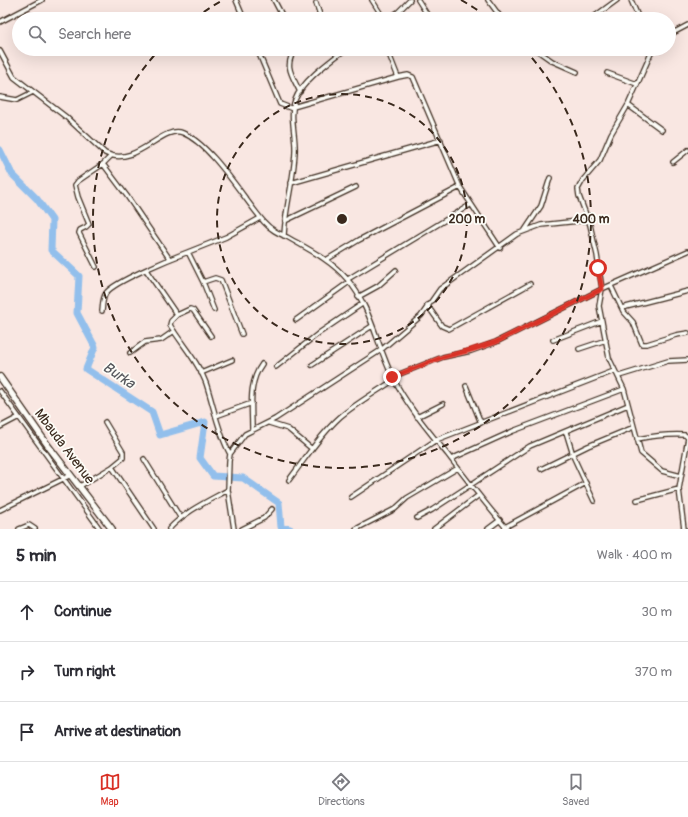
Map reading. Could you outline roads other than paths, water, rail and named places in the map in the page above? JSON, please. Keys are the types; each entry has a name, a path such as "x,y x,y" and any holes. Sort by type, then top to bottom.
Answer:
{"street":[{"path":"19,12 42,0"},
{"path":"236,0 241,12"},
{"path":"274,0 280,12"},
{"path":"372,0 381,12"},
{"path":"398,12 410,0"},
{"path":"418,0 426,12"},
{"path":"488,0 497,12"},
{"path":"601,12 617,0"},
{"path":"631,0 636,12"},
{"path":"316,3 319,12"},
{"path":"0,22 12,16"},
{"path":"676,31 688,25"},
{"path":"0,51 14,77 66,117 111,156 123,156 138,150 167,134 175,131 182,132 202,146 224,170 260,218 269,227 326,260 348,280 362,304 393,378 417,417 478,495 506,528 586,483"},
{"path":"260,56 280,104 293,108 398,77 408,76 414,79 460,187 470,205 500,248"},
{"path":"291,56 288,65 300,92"},
{"path":"284,236 295,152 293,108 300,92 319,71 337,56"},
{"path":"390,56 398,77"},
{"path":"545,56 552,61 577,72"},
{"path":"649,56 628,105 611,134 600,160 583,180 578,189 588,220 596,255 602,289 600,306 609,358 624,389 640,451 644,457 662,471 681,476"},
{"path":"606,72 637,84"},
{"path":"0,97 17,100 33,92"},
{"path":"628,105 662,130"},
{"path":"291,183 441,140"},
{"path":"673,162 688,150"},
{"path":"96,267 79,233 80,230 89,224 78,197 76,185 78,181 103,164 111,156"},
{"path":"103,164 169,258"},
{"path":"230,454 239,440 252,429 269,423 382,350 421,316 436,293 444,285 500,248 524,230 541,206 550,178"},
{"path":"285,221 356,187"},
{"path":"326,260 359,240 460,187"},
{"path":"296,320 348,280 470,205"},
{"path":"102,311 103,302 109,291 169,258 226,237 260,218"},
{"path":"524,230 550,223 588,220"},
{"path":"289,480 312,449 339,418 393,378 443,357 496,342 602,289 688,251"},
{"path":"188,252 203,282 214,310"},
{"path":"146,270 177,315"},
{"path":"358,297 378,286 396,270"},
{"path":"203,282 215,278 221,280 242,334"},
{"path":"428,305 442,326 449,329 530,284"},
{"path":"611,286 622,308 633,322 642,344 647,344 676,334 688,333"},
{"path":"622,308 688,290"},
{"path":"276,367 319,333 362,304"},
{"path":"211,336 194,310 190,309 177,315 170,323 201,372 230,454 228,490 234,529"},
{"path":"553,340 602,321"},
{"path":"312,365 372,326"},
{"path":"130,353 145,342 161,340 174,331"},
{"path":"579,349 606,340"},
{"path":"201,372 232,360"},
{"path":"619,376 668,361 688,360"},
{"path":"252,429 254,380 262,364"},
{"path":"351,497 436,440 614,371"},
{"name":"Mbauda Avenue","path":"0,377 112,529"},
{"path":"466,386 481,423"},
{"path":"451,460 513,431 624,389"},
{"path":"0,392 100,529"},
{"path":"216,416 252,403"},
{"path":"417,417 443,404"},
{"path":"417,518 530,446 628,405"},
{"path":"0,427 19,417"},
{"path":"80,486 122,460 123,452 105,422"},
{"path":"269,423 288,430 312,449"},
{"path":"541,469 572,453 634,427"},
{"path":"566,432 572,453 594,501"},
{"path":"637,439 660,435 685,435 688,438 679,489 684,529"},
{"path":"144,459 180,517"},
{"path":"112,467 154,529"},
{"path":"356,529 395,509 406,498 458,468"},
{"path":"0,510 64,480 71,475"},
{"path":"637,500 679,489"},
{"path":"169,529 180,517 193,508 228,490"},
{"path":"434,529 478,495"},
{"path":"242,529 264,518 272,509"},
{"path":"488,529 500,520"},
{"path":"19,529 29,525 35,529"}],"waterway":[{"name":"Burka","path":"0,150 12,174 37,199 52,220 51,250 79,276 77,313 95,347 86,369 152,412 160,435 205,422 200,458 213,476 243,478 279,503 281,527 290,529"}]}
